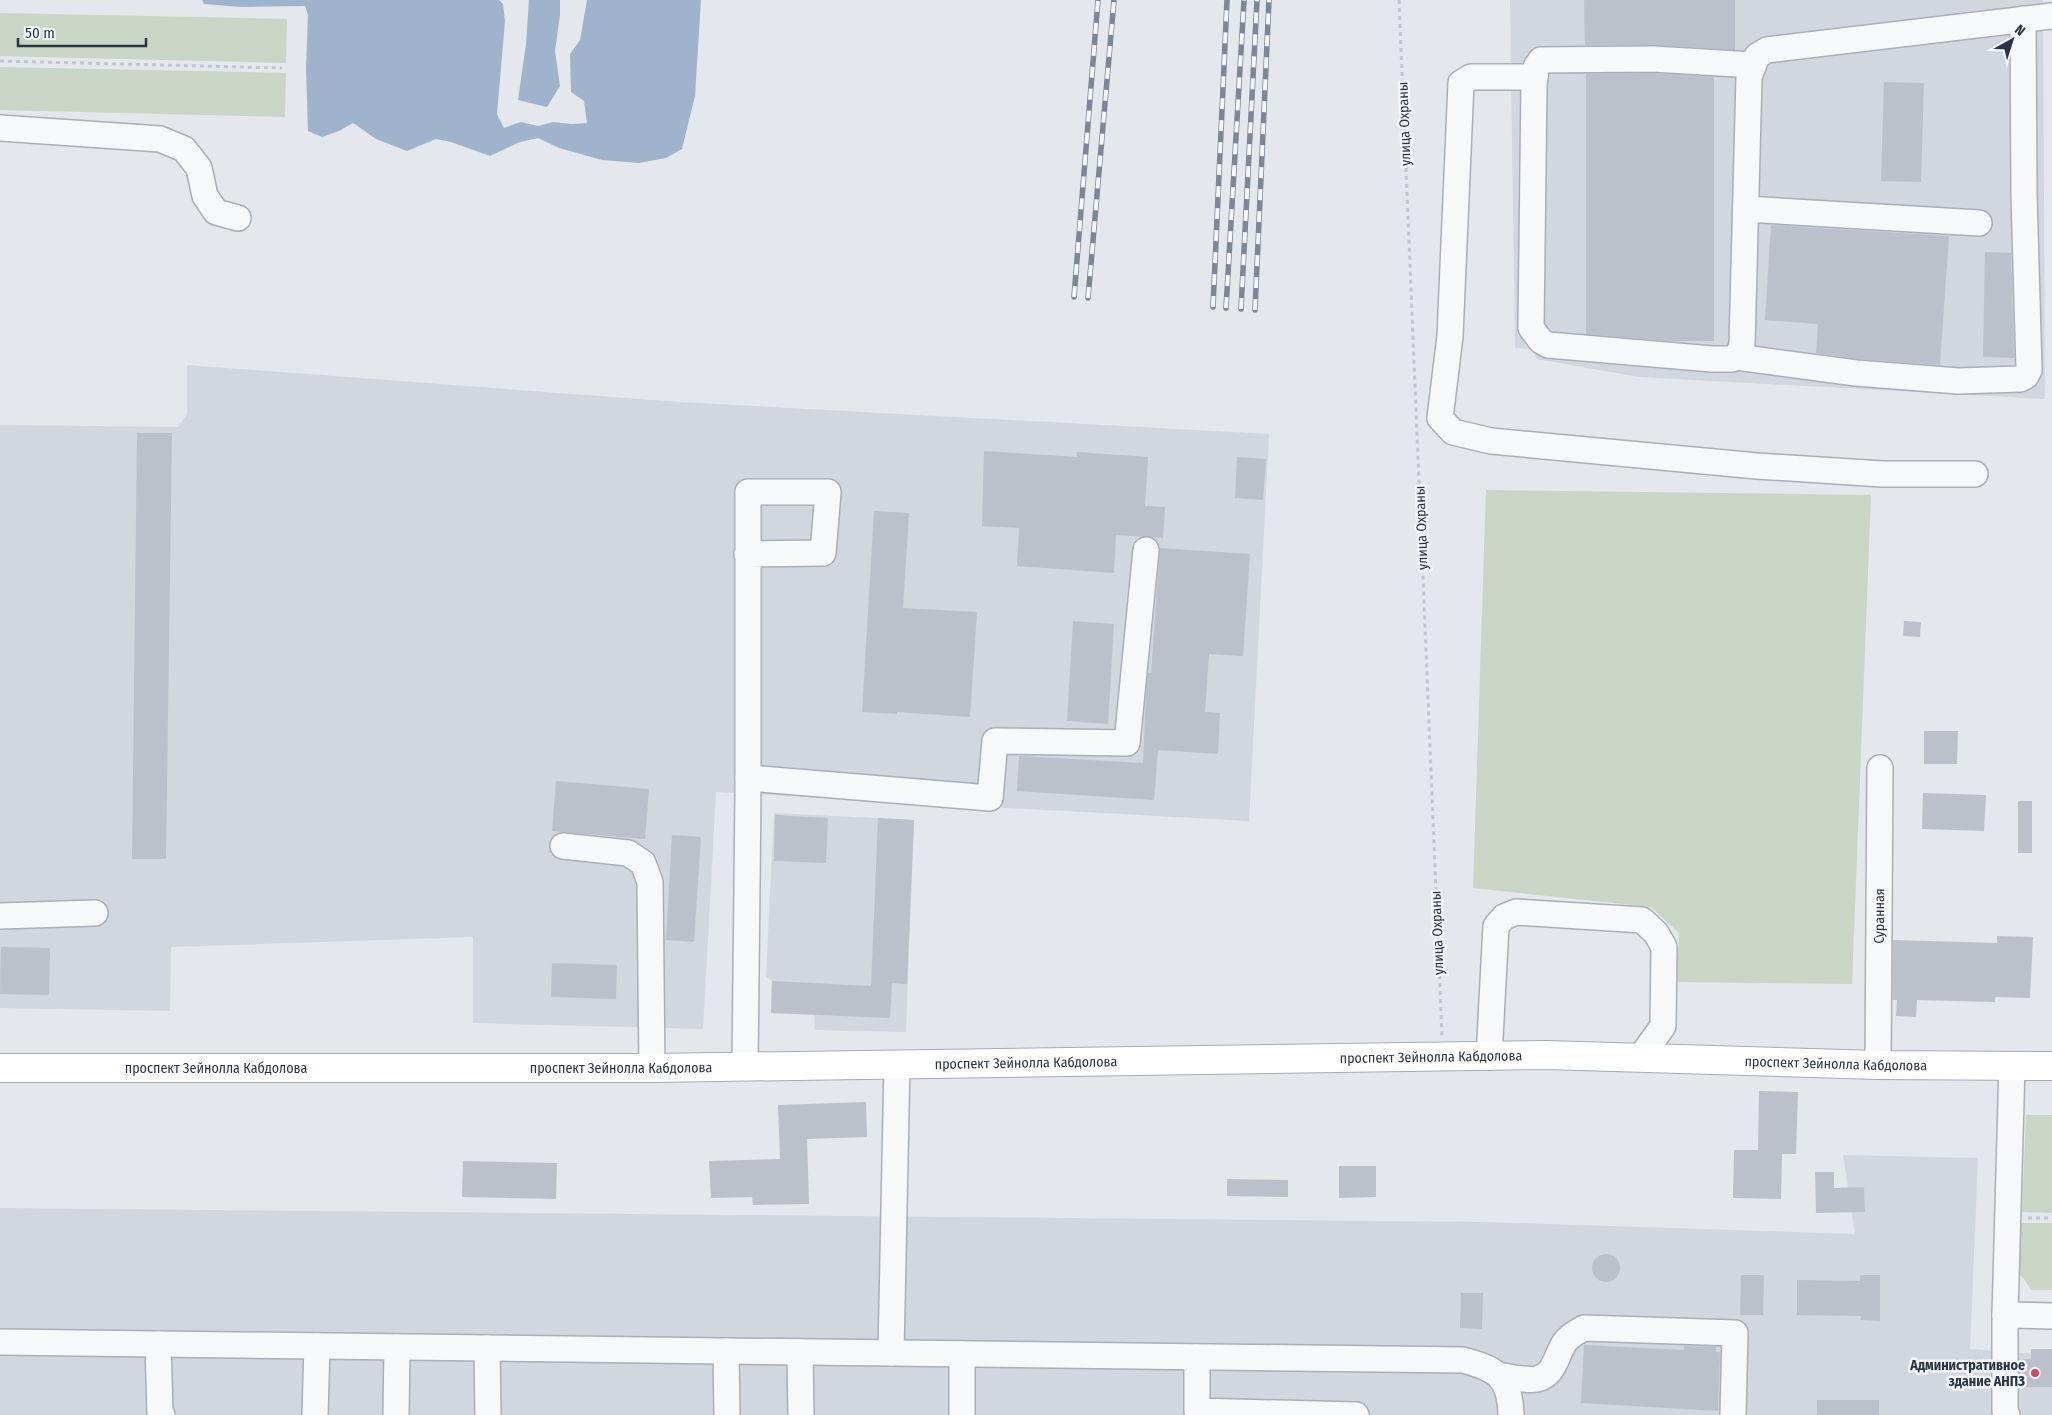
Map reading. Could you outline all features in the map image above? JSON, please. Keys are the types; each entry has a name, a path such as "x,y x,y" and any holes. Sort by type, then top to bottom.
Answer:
{"main road":[{"name":"проспект Зейнолла Кабдолова","path":"0,1068 652,1068 745,1065 1546,1055 1878,1064 2052,1066"}],"street":[{"path":"1737,357 1742,345 1749,77 1757,56 1767,50 2052,16"},
{"path":"1752,65 1652,59 1541,60 1536,67 1535,77 1532,328 1536,335 1548,345 1712,359 1732,359 1737,357 1856,373 1958,381 2020,379 2026,376 2029,370 2024,196 2023,19"},
{"path":"1535,77 1471,77 1461,83 1450,336 1440,418 1453,432 1491,441 1757,466 1882,474 1975,474"},
{"path":"0,128 160,140 184,149 199,168 205,196 216,212 238,218"},
{"path":"1746,209 1979,223"},
{"path":"748,778 990,798 994,741 1127,743 1146,550"},
{"path":"745,1065 748,554"},
{"name":"Суранная","path":"1878,1064 1880,768"},
{"path":"563,846 628,853 643,863 650,882 652,1068"},
{"path":"1489,1057 1496,926 1504,917 1516,912 1642,920 1656,933 1664,947 1663,1026 1640,1058"},
{"path":"0,916 95,913"},
{"path":"891,1353 897,1064"},
{"path":"2007,1415 2005,1411 2005,1315 2012,1065"},
{"path":"2005,1315 2052,1316"},
{"path":"0,1342 1463,1360 1486,1366 1501,1376 1535,1379 1543,1377 1553,1367 1565,1342 1574,1333 1584,1328 1735,1333 1733,1415"},
{"path":"158,1344 160,1414"},
{"path":"315,1415 317,1346"},
{"path":"396,1415 397,1347"},
{"path":"487,1348 488,1415"},
{"path":"726,1351 727,1415"},
{"path":"800,1352 801,1415"},
{"path":"962,1354 962,1415"},
{"path":"1197,1357 1197,1413 1356,1415"},
{"path":"1501,1376 1511,1400 1511,1415"}],"path":[{"name":"улица Охраны","path":"1400,0 1442,1056"},
{"path":"0,61 282,68"}],"shaded area":[{"path":"1510,0 2043,0 2045,399 1639,377 1536,359 1534,349 1515,348"},
{"path":"187,365 679,402 1269,434 1249,821 716,792 703,1029 473,1023 473,937 171,947 170,1011 0,1008 0,425 178,427 187,414"},
{"path":"774,813 914,820 906,1032 815,1030 814,1014 771,1013 772,981 766,976"},
{"path":"1843,1155 1978,1158 1970,1349 2052,1355 2052,1415 0,1415 0,1208 1485,1222 1855,1234"}],"green space":[{"path":"0,13 287,19 286,63 0,56"},
{"path":"0,67 286,73 285,117 0,110"},
{"path":"1486,490 1871,495 1852,984 1677,982 1679,933 1651,907 1473,888"},
{"path":"2026,1115 2052,1115 2052,1213 2022,1212"},
{"path":"2020,1223 2052,1223 2052,1290 2032,1290 2019,1273"}],"water":[{"path":"202,0 499,0 503,4 505,21 497,114 504,128 521,122 538,126 553,122 587,123 584,101 571,92 570,54 580,40 587,0 701,0 695,96 682,149 666,158 639,163 602,160 559,148 538,138 520,142 490,156 451,142 436,139 407,151 376,139 353,123 339,131 322,137 308,131 306,68 308,15 305,6 241,7 204,4"},
{"path":"529,0 560,0 555,51 560,86 547,107 518,100 526,44"}],"building":[{"path":"1584,0 1735,0 1735,50 1654,45 1585,45"},
{"path":"1653,73 1714,77 1714,341 1666,341 1586,334 1586,74"},
{"path":"1884,82 1924,83 1921,182 1881,181"},
{"path":"1771,225 1949,236 1940,365 1858,359 1816,353 1818,324 1765,320"},
{"path":"1985,252 2011,253 2014,358 1983,357"},
{"path":"137,433 172,433 166,859 132,859"},
{"path":"984,451 1077,457 1077,452 1148,457 1145,506 1165,507 1163,538 1116,535 1114,573 1017,566 1019,528 982,526"},
{"path":"1237,457 1266,459 1263,500 1235,498"},
{"path":"874,511 909,513 903,608 977,612 970,717 897,712 897,714 862,712"},
{"path":"1160,548 1250,554 1243,656 1209,654 1205,712 1220,713 1218,754 1158,750 1154,800 1017,791 1019,756 1143,763 1146,696 1148,673 1151,673"},
{"path":"1073,621 1114,624 1108,724 1067,721"},
{"path":"1904,621 1921,622 1920,637 1903,636"},
{"path":"1924,731 1958,731 1957,764 1924,764"},
{"path":"556,781 649,789 645,839 552,831"},
{"path":"1923,793 1986,795 1984,831 1922,829"},
{"path":"2018,801 2032,801 2032,853 2018,853"},
{"path":"775,815 828,818 826,863 774,861"},
{"path":"878,818 914,820 907,984 892,983 890,1018 771,1013 772,981 871,986"},
{"path":"672,835 701,837 694,942 666,940"},
{"path":"1997,936 2033,937 2030,998 1995,997 1995,1002 1917,1000 1916,1017 1896,1016 1897,1000 1893,1000 1893,940 1997,943"},
{"path":"1,947 50,948 49,995 0,994"},
{"path":"552,963 617,965 616,999 551,997"},
{"path":"1759,1091 1798,1092 1796,1154 1782,1154 1781,1199 1733,1198 1734,1150 1758,1150"},
{"path":"866,1102 867,1137 807,1139 809,1204 753,1205 752,1197 711,1198 709,1161 780,1159 778,1105"},
{"path":"463,1161 557,1163 556,1199 462,1197"},
{"path":"1339,1166 1376,1166 1376,1197 1339,1198"},
{"path":"1815,1172 1834,1172 1834,1188 1864,1187 1865,1212 1816,1213"},
{"path":"1227,1179 1288,1180 1288,1197 1227,1196"},
{"path":"1606,1254 1616,1258 1620,1268 1616,1278 1606,1282 1596,1278 1592,1268 1596,1258"},
{"path":"1741,1275 1764,1275 1763,1315 1740,1315"},
{"path":"1860,1275 1880,1275 1880,1321 1861,1320 1861,1316 1797,1315 1797,1280 1860,1281"},
{"path":"1461,1293 1483,1293 1482,1329 1460,1328"},
{"path":"1584,1345 1684,1350 1684,1346 1716,1347 1716,1352 1720,1352 1718,1411 1581,1403"},
{"name":"Административное здание АНПЗ","path":"2031,1349 2052,1349 2052,1387 2019,1387 2019,1359 2031,1359"},
{"path":"1817,1400 1879,1400 1879,1415 1817,1415"}],"railway":[{"path":"1074,297 1098,0"},
{"path":"1088,298 1114,0"},
{"path":"1213,307 1227,0"},
{"path":"1226,308 1244,0"},
{"path":"1241,309 1257,0"},
{"path":"1255,310 1269,0"}],"place":[{"name":"Административное здание АНПЗ","path":"2035,1373"}]}
